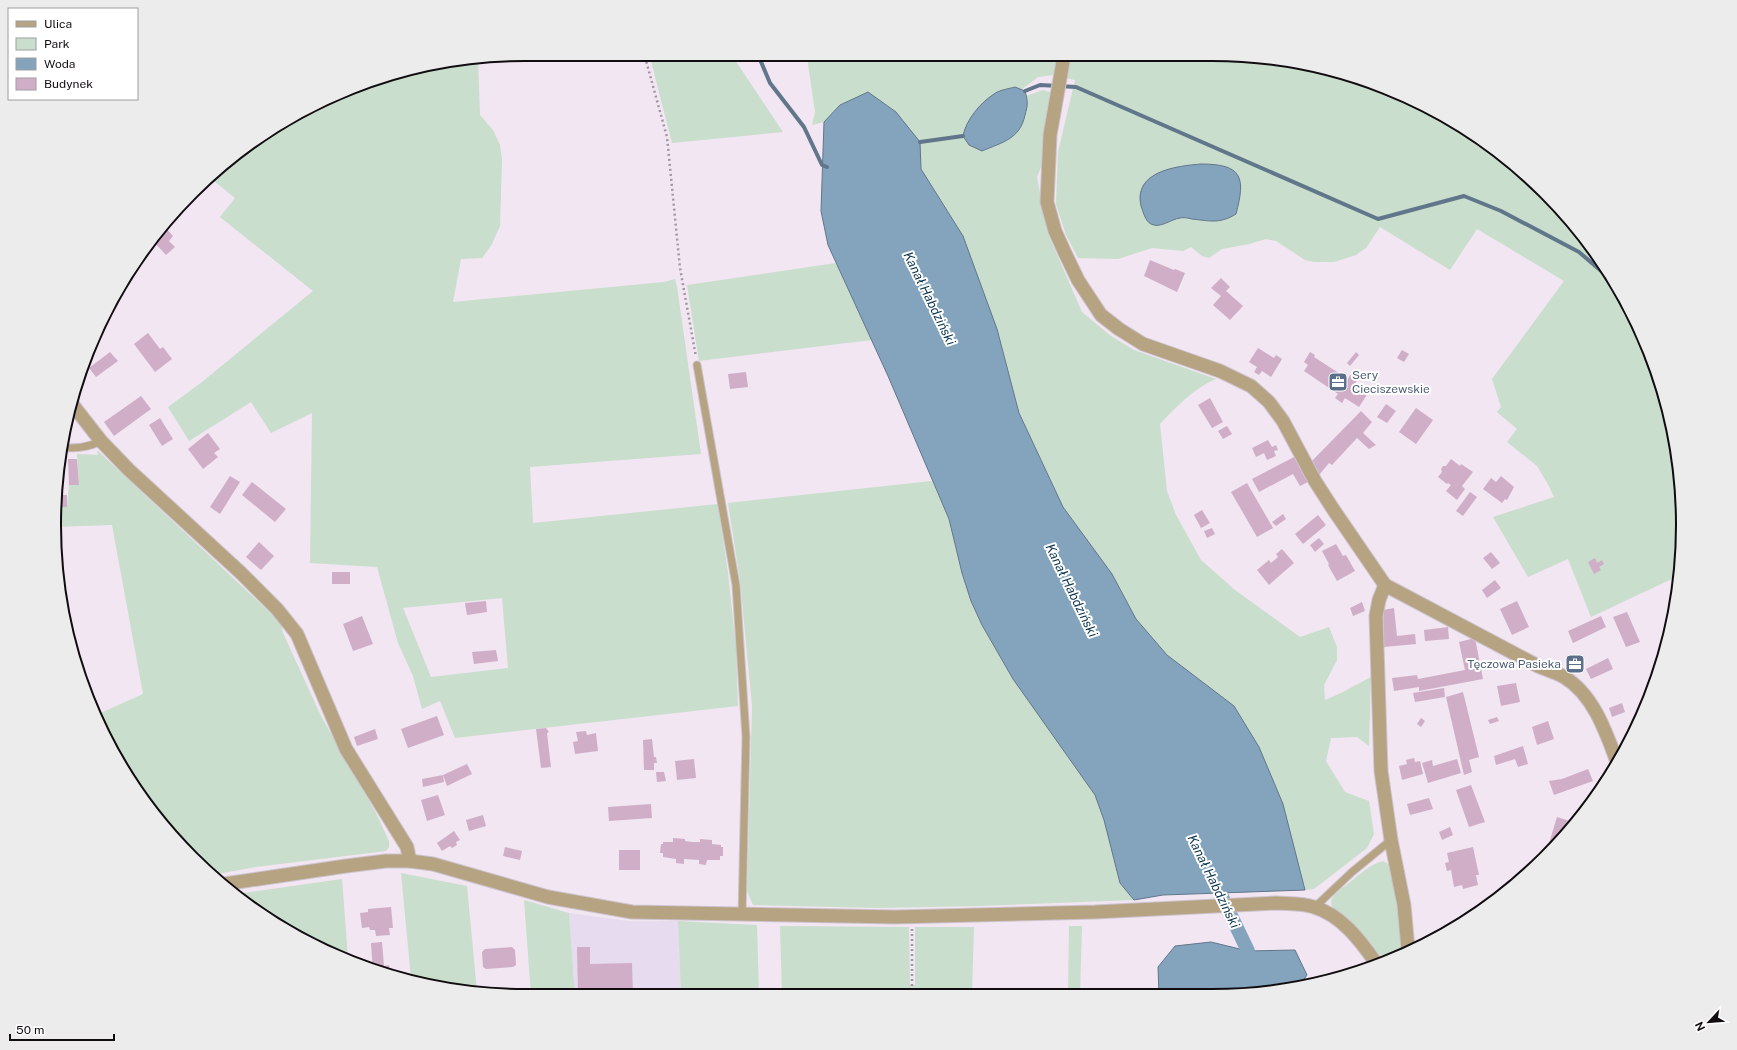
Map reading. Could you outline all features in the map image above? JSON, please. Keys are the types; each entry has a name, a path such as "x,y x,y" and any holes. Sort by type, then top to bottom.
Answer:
{"street":[{"path":"1063,61 1050,135 1047,202 1055,230 1065,253 1078,280 1101,315 1142,344 1220,371 1251,386 1269,402 1292,435 1315,481 1385,585 1538,666 1564,677 1588,700 1601,723 1615,756"},
{"path":"76,409 101,441 135,475 241,573 277,609 297,634 346,749 407,847 410,861"},
{"path":"1385,585 1379,600 1376,616 1376,655 1381,770 1391,840 1404,905 1408,945"},
{"path":"230,883 386,861 410,861 433,864 548,897 632,912 742,915 912,916 1154,910 1276,903 1302,904 1315,907 1330,914 1354,934 1373,960"}],"lane":[{"path":"697,365 736,585 746,737 742,915"},
{"path":"68,448 84,448 101,441"},
{"path":"1315,907 1352,872 1391,840"}],"path":[{"path":"646,61 667,138 680,268 697,365"},
{"path":"912,916 912,989"}],"shaded area":[{"path":"569,913 628,921 678,921 681,989 575,989"}],"green space":[{"path":"651,61 736,61 783,132 672,143"},
{"path":"808,61 1056,61 1053,75 1038,77 1021,90 1015,87 1029,102 1026,96 1043,90 1050,92 1042,165 1037,177 1048,234 1082,312 1111,336 1134,350 1216,379 1200,387 1160,424 1167,491 1176,515 1201,560 1235,590 1300,637 1329,627 1337,647 1337,660 1324,685 1325,700 1371,677 1369,746 1357,737 1331,738 1326,761 1345,792 1369,801 1374,834 1367,848 1314,889 1305,890 1283,804 1234,706 1167,655 1136,619 1112,574 1063,507 1019,413 997,329 963,237 921,169 920,142 840,105 824,122 812,125 815,112"},
{"path":"1068,61 1242,62 1303,70 1361,86 1390,96 1417,109 1470,139 1518,176 1561,219 1598,267 1614,293 1641,347 1660,405 1672,464 1676,525 1673,578 1591,617 1568,559 1528,577 1493,517 1554,497 1537,466 1507,442 1517,429 1497,412 1501,407 1492,379 1564,281 1477,229 1450,270 1380,227 1366,248 1356,255 1334,262 1314,262 1305,260 1276,241 1266,239 1222,249 1209,258 1202,256 1191,247 1183,251 1152,248 1118,259 1078,258 1066,235 1056,204 1058,152 1075,80 1065,78","holes":["1201,164 1226,220 1209,221 1180,217 1158,226 1151,176 1181,166"]},
{"path":"478,64 480,115 493,130 500,145 502,160 500,226 492,244 482,258 461,259 453,302 664,282 675,279 701,454 530,467 533,523 718,504 728,573 736,647 738,706 455,738 440,701 422,709 413,676 398,643 377,567 310,563 312,413 271,433 251,402 189,441 168,407 202,382 313,291 220,217 235,198 214,181 267,139 293,123 347,96 376,86 434,70","holes":["502,598 508,668 431,677 403,608"]},
{"path":"836,263 872,340 699,361 687,285"},
{"path":"97,450 280,622 283,633 321,716 376,813 389,841 389,847 386,851 256,867 219,874 176,831 139,783 123,757 101,713 143,694 112,525 61,527 62,507 67,507 69,485 79,485 77,454 98,455"},
{"path":"932,481 949,519 962,573 971,601 982,625 1013,679 1095,795 1104,820 1120,883 1134,900 878,908 753,905 747,891 752,706 740,580 728,503"},
{"path":"1383,861 1390,865 1393,874 1404,948 1381,957 1363,934 1336,911 1331,903 1335,894 1369,867"},
{"path":"401,873 467,886 476,986 434,980 411,974"},
{"path":"342,879 348,954 293,927 267,911 243,893"},
{"path":"524,900 569,913 575,989 531,989"},
{"path":"678,921 757,925 759,989 681,989"},
{"path":"780,926 909,927 910,985 915,985 915,927 974,927 972,989 782,989"},
{"path":"1069,926 1082,926 1080,989 1068,989"}],"water":[{"path":"1015,87 1025,91 1027,106 1023,123 1015,135 1004,142 982,151 969,145 963,136 967,124 974,112 996,93"},
{"path":"868,92 896,112 920,142 921,169 963,236 997,329 1019,413 1063,507 1112,574 1136,619 1167,655 1234,706 1259,747 1283,804 1305,890 1163,895 1134,900 1120,883 1104,820 1095,795 1013,679 982,625 971,601 962,573 949,519 888,376 828,245 821,211 824,122 840,105"},
{"path":"1201,164 1225,167 1233,170 1238,175 1241,191 1236,214 1220,221 1183,218 1158,225 1149,223 1144,216 1140,194 1144,185 1150,178 1169,169 1180,166"},
{"path":"1211,942 1248,951 1295,950 1307,975 1303,980 1242,988 1159,989 1158,967 1175,946"}],"building":[{"path":"167,230 173,236 169,241 175,247 166,255 156,244"},
{"path":"1150,260 1185,273 1177,292 1144,276"},
{"path":"1221,278 1230,287 1226,291 1243,306 1230,320 1213,305 1221,296 1211,288"},
{"path":"148,333 160,349 163,347 172,359 155,372 134,344"},
{"path":"1258,348 1274,358 1276,355 1282,359 1271,377 1262,371 1259,375 1254,372 1257,367 1249,362"},
{"path":"1402,350 1409,354 1404,362 1397,358"},
{"path":"110,352 118,361 96,377 89,368"},
{"name":"Sery Cieciszewskie","path":"1310,352 1315,355 1314,357 1348,379 1350,375 1357,380 1355,384 1368,393 1359,407 1345,398 1342,403 1335,398 1338,394 1304,371 1308,365 1304,362"},
{"path":"1356,352 1359,355 1350,366 1347,363"},
{"path":"746,372 748,387 730,389 728,374"},
{"path":"141,396 151,409 114,436 104,422"},
{"path":"1210,398 1223,422 1212,428 1198,405"},
{"path":"1386,404 1396,411 1387,423 1377,417"},
{"path":"1416,408 1433,420 1416,444 1399,432"},
{"path":"1361,411 1372,422 1363,433 1376,445 1369,449 1357,438 1332,465 1329,463 1319,475 1311,462"},
{"path":"160,418 173,439 162,446 149,425"},
{"path":"1227,426 1232,434 1223,439 1218,431"},
{"path":"208,433 220,449 214,453 218,457 203,469 188,449"},
{"path":"1268,440 1272,447 1276,445 1278,450 1274,451 1276,456 1267,460 1264,453 1256,457 1252,448"},
{"path":"1294,457 1308,482 1300,486 1293,474 1259,492 1252,479"},
{"path":"68,459 77,459 79,485 69,485"},
{"path":"1451,459 1460,466 1461,464 1473,472 1462,486 1465,489 1457,500 1446,491 1451,485 1448,483 1447,484 1438,477 1442,472 1441,469 1443,466 1446,466"},
{"path":"230,476 240,482 220,514 210,507"},
{"path":"1501,476 1514,487 1507,500 1505,499 1502,503 1483,489 1491,478 1496,482"},
{"path":"252,482 286,509 275,522 242,495"},
{"path":"1247,483 1273,528 1257,537 1231,492"},
{"path":"1470,492 1477,497 1463,516 1456,511"},
{"path":"62,495 67,495 67,507 62,507"},
{"path":"1202,510 1210,523 1201,528 1194,515"},
{"path":"1283,514 1286,519 1276,526 1272,522"},
{"path":"1318,515 1326,525 1303,544 1295,534"},
{"path":"1212,528 1215,534 1207,538 1204,531"},
{"path":"1319,538 1324,544 1315,552 1310,545"},
{"path":"259,542 274,556 261,570 246,557"},
{"path":"1336,544 1343,556 1346,555 1355,571 1337,581 1322,551"},
{"path":"1282,549 1294,563 1269,585 1257,570 1269,560 1271,563 1278,557 1276,554"},
{"path":"1491,552 1500,563 1492,569 1483,558"},
{"path":"1595,558 1597,563 1602,560 1604,564 1599,567 1601,570 1594,574 1588,562"},
{"path":"332,572 350,572 350,584 332,584"},
{"path":"1495,580 1501,588 1487,598 1482,590"},
{"path":"486,601 487,612 467,615 465,603"},
{"path":"1517,601 1529,627 1512,635 1500,609"},
{"path":"1362,602 1365,611 1353,616 1350,608"},
{"path":"1394,608 1397,636 1415,634 1416,644 1384,647 1383,610"},
{"path":"1627,612 1640,642 1626,647 1613,617"},
{"path":"362,616 373,644 353,651 343,624"},
{"path":"1601,616 1606,627 1573,643 1568,631"},
{"path":"1448,627 1449,639 1425,641 1424,630"},
{"path":"1475,638 1483,679 1419,691 1419,687 1394,691 1392,678 1417,675 1418,679 1465,670 1459,642"},
{"path":"496,650 498,661 474,664 472,652"},
{"path":"1608,658 1613,669 1591,679 1586,669"},
{"path":"1516,683 1520,702 1501,706 1497,686"},
{"path":"1444,688 1445,697 1415,702 1413,693"},
{"path":"1463,692 1479,757 1469,760 1472,772 1464,775 1446,697"},
{"path":"1622,703 1625,712 1612,717 1609,708"},
{"path":"437,716 444,735 408,748 401,729"},
{"path":"1497,717 1499,721 1490,724 1488,720"},
{"path":"1421,718 1425,721 1421,727 1417,724"},
{"path":"1548,721 1554,739 1537,745 1532,727"},
{"path":"546,728 549,732 547,733 551,767 541,768 536,729"},
{"path":"375,729 378,739 357,746 354,737"},
{"path":"586,731 587,735 596,733 598,751 575,754 573,742 578,741 576,732"},
{"path":"652,739 654,757 656,757 657,763 654,763 654,770 644,770 643,740"},
{"path":"1523,746 1528,764 1518,767 1515,759 1496,765 1494,756"},
{"path":"1414,758 1415,762 1420,761 1423,774 1402,780 1399,766 1407,764 1406,760"},
{"path":"694,759 696,778 677,780 675,761"},
{"path":"1457,759 1461,773 1428,783 1422,763 1432,760 1433,766"},
{"path":"467,764 472,774 447,786 443,775"},
{"path":"1588,769 1593,781 1554,795 1549,781 1562,779"},
{"path":"656,772 664,772 666,781 657,782"},
{"path":"443,775 444,782 423,787 422,779"},
{"path":"1471,785 1485,822 1469,827 1456,790"},
{"path":"438,795 445,815 427,821 421,800"},
{"path":"1429,798 1433,809 1410,815 1407,804"},
{"path":"651,804 652,818 609,821 608,807"},
{"path":"483,815 486,826 469,831 466,820"},
{"path":"1557,817 1569,821 1561,831 1549,844"},
{"path":"1450,827 1453,835 1442,840 1439,832"},
{"path":"454,831 460,840 456,842 457,845 452,848 450,846 442,851 437,843"},
{"path":"673,838 685,839 685,841 692,842 700,842 700,839 712,840 712,844 721,845 721,847 723,847 723,856 720,856 720,860 707,860 706,865 699,864 699,860 684,859 684,864 676,863 676,859 663,857 663,853 660,853 661,844 663,844 663,842 673,842"},
{"path":"505,847 522,851 520,860 503,856"},
{"path":"1473,847 1479,875 1476,875 1478,885 1463,889 1462,885 1454,887 1451,870 1447,871 1445,863 1449,862 1447,853"},
{"path":"619,850 640,850 640,870 619,870"},
{"path":"391,907 393,928 389,928 390,935 376,936 375,930 370,930 369,927 362,928 360,913 368,912 368,909"},
{"path":"382,942 384,966 389,965 389,968 372,963 371,943"},
{"path":"512,947 515,950 516,965 513,967 486,969 483,967 482,952 485,949"},
{"path":"577,947 590,947 590,964 632,963 633,989 578,989"}],"waterway":[{"path":"761,61 770,83 804,127 822,165 827,167"},
{"path":"1025,91 1040,85 1076,87 1378,219 1464,196 1501,211 1579,252 1600,270"},
{"path":"920,142 963,136"},
{"name":"Kanał Habdziński","path":"1212,876 1248,951 1240,988"}],"place":[{"name":"Sery Cieciszewskie","path":"1338,382"},
{"name":"Tęczowa Pasieka","path":"1575,664"}]}
